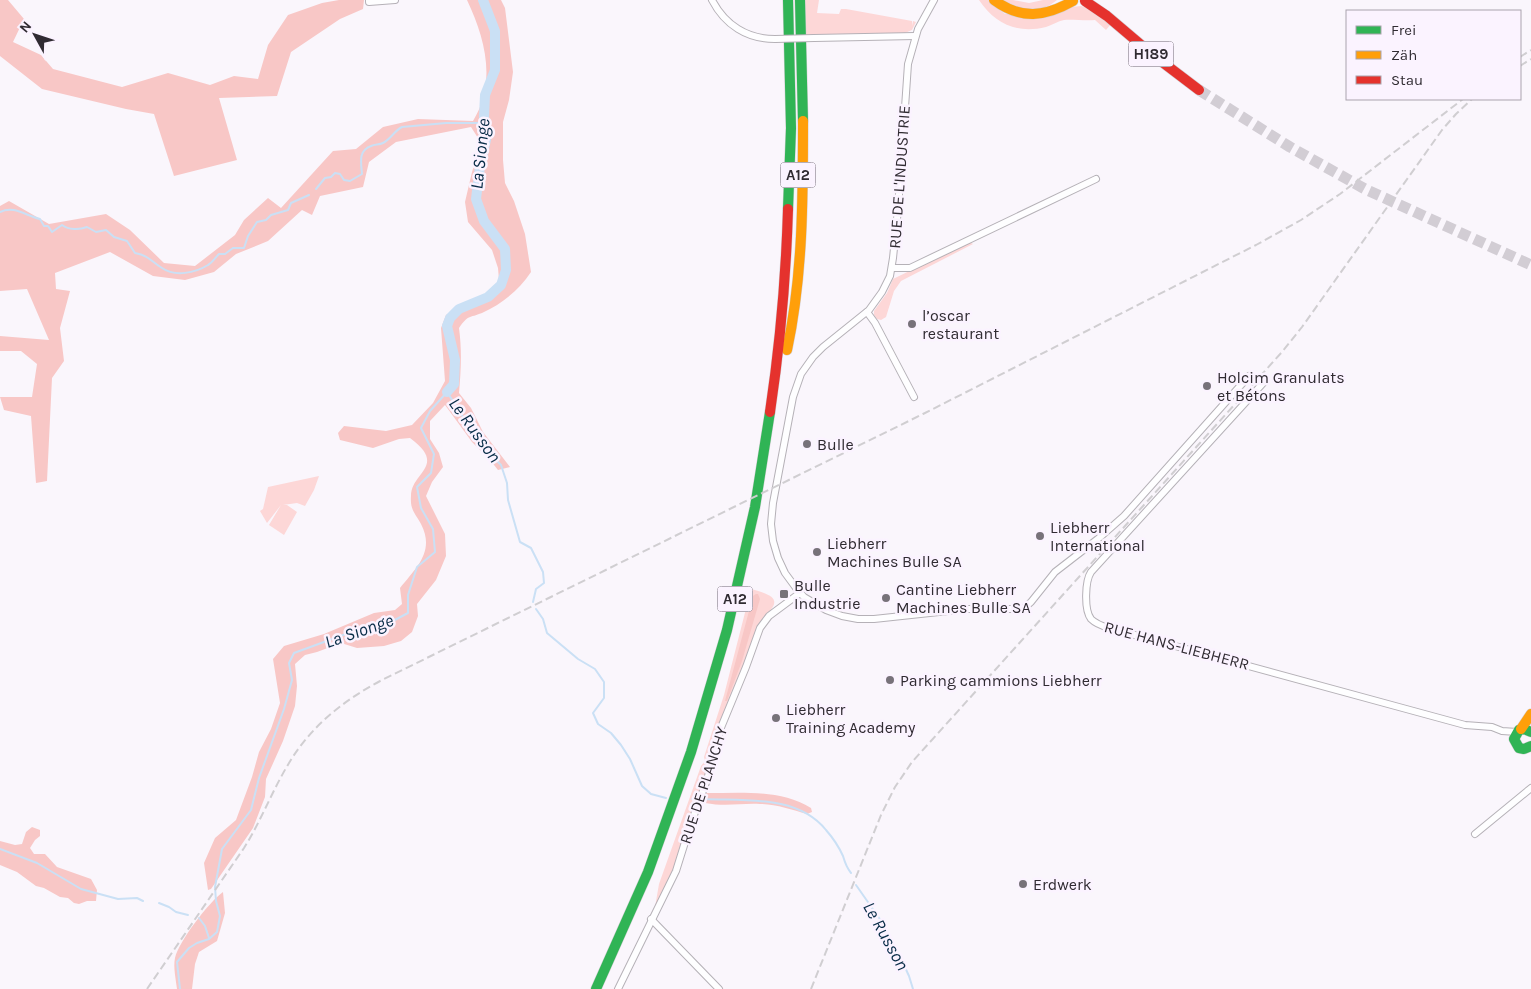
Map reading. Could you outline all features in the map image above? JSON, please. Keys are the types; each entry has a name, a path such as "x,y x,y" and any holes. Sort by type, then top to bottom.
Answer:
{"main road":[{"name":"A12","path":"596,989 643,883 671,812 692,749 725,638 755,508 778,364 788,248 792,132 788,0"},
{"name":"A12","path":"604,989 668,842 696,760 722,677 763,509 779,414 787,350 795,256 799,144 795,0"},
{"path":"787,350 791,332 799,263 804,146 803,48 800,0"},
{"path":"994,0 1004,8 1026,15 1036,15 1066,5 1072,0 1079,2 1085,0 1106,16"},
{"path":"1050,10 1060,0"},
{"path":"1096,0 1106,16"},
{"name":"H189","path":"1106,16 1198,90"},
{"path":"1528,751 1517,746 1531,714"}],"street":[{"path":"369,1 395,0"},
{"path":"712,0 722,16 734,28 756,37 775,39 915,36"},
{"name":"RUE DE L'INDUSTRIE","path":"800,593 779,563 771,529 772,507 793,397 801,374 812,357 867,312 882,292 892,268 898,209 907,68 915,36 934,0"},
{"path":"892,268 905,269 915,266 1096,179"},
{"path":"867,312 875,322 914,397"},
{"path":"800,593 826,610 858,619 973,609 1023,609 1058,570 1124,516 1249,376"},
{"name":"RUE HANS-LIEBHERR","path":"1264,381 1090,575 1087,584 1087,608 1090,617 1102,626 1464,725 1492,727 1502,731 1524,731"},
{"name":"RUE DE PLANCHY","path":"618,989 676,871 707,780 720,730 744,674 760,628 770,616 800,593"},
{"path":"1475,834 1531,788"},
{"path":"652,919 719,989"}],"shaded area":[{"path":"0,0 8,0 24,19 13,42 41,55 53,69 122,87 168,73 210,85 234,76 258,79 268,45 288,15 322,3 339,0 364,0 363,9 340,19 291,52 277,96 219,98 237,160 174,176 154,114 42,89 0,56"},
{"path":"467,0 501,0 505,8 513,72 509,100 503,122 505,183 514,201 525,234 531,272 521,285 503,301 467,319 459,328 461,361 459,393 471,408 483,432 510,467 498,470 472,442 445,405 430,421 430,439 439,453 443,467 432,482 426,496 445,534 446,556 436,580 417,604 418,616 412,632 401,641 384,646 357,648 341,643 305,655 295,664 297,686 295,706 283,741 266,779 265,797 253,828 211,889 208,890 204,863 215,838 236,820 259,752 271,729 280,703 273,659 284,646 324,634 374,613 395,610 402,604 400,588 418,566 425,551 425,534 411,505 413,488 427,462 421,448 410,438 399,439 373,448 340,440 338,433 344,426 386,431 412,425 433,403 445,381 441,328 446,315 492,293 499,280 498,268 492,250 468,222 465,202 478,153 478,138 471,127 396,142 369,162 363,187 320,196 312,215 302,210 268,241 236,254 214,272 185,280 153,276 110,252 55,273 56,289 70,291 60,328 64,361 52,378 47,481 36,483 31,416 4,410 0,397 32,397 37,364 21,351 0,351 0,336 49,340 27,289 0,291 0,206 9,201 49,224 106,214 130,230 164,263 195,266 235,235 244,220 268,198 281,208 333,151 356,149 383,127 418,119 473,121 485,91 486,60 479,29"},
{"path":"802,0 819,0 817,13 839,14 841,9 846,9 912,21 912,26 913,21 916,22 912,30 905,33 836,36 804,35"},
{"path":"979,0 988,0 1005,14 1081,6 1088,8 1111,24 1106,30 1095,20 1067,20 1035,29 1016,28 992,15"},
{"path":"1003,0 1029,3 1057,0 1044,8 1030,9"},
{"path":"969,242 973,244 901,281 894,291 886,317 881,320 877,319 874,311 887,293 893,279"},
{"path":"319,476 305,506 297,503 283,505 287,505 297,512 284,535 269,525 281,505 267,523 260,511 263,509 268,487"},
{"path":"751,589 772,597 774,601 773,606 755,632 736,687 721,719 703,782 675,867 655,907 659,884 701,766 705,761 704,757 724,695"},
{"path":"758,594 760,599 742,661 727,701 725,701 753,596"},
{"path":"706,793 760,793 773,795 799,802 811,808 812,812 807,814 766,804 720,805 705,803"},
{"path":"32,827 40,830 40,836 30,848 34,854 45,854 57,867 91,879 97,890 96,901 74,903 68,898 60,897 44,888 36,886 17,872 0,865 0,841 15,845 22,844 26,832"},
{"path":"223,892 225,913 217,941 199,952 195,964 192,989 177,989 174,965 182,942 195,922"}],"waterway":[{"name":"La Sionge","path":"447,392 454,384 455,360 447,326 450,318 459,309 488,297 501,285 506,270 505,249 484,221 476,199 480,166 486,140 485,95 495,70 495,31 483,0"},
{"path":"316,189 325,178 331,177 335,173 340,174 344,180 350,181 362,174 361,157 364,151 371,146 382,144 402,127 446,123 484,123"},
{"path":"0,212 15,210 40,219 44,226 48,226 52,232 62,225 74,229 87,227 96,232 106,230 114,237 127,241 135,253 147,257 167,271 185,273 203,268 211,263 219,254 225,254 233,248 244,248 248,236 257,222 288,210 291,203 309,195"},
{"name":"La Sionge","path":"180,989 177,962 189,948 209,939 217,932 220,916 215,887 222,849 251,810 259,778 284,709 292,680 289,663 294,653 343,635 391,622 408,613 408,595 417,567 435,552 433,529 421,508 417,487 431,473 434,454 421,428 430,411 447,392 474,434 501,465 507,483 508,500 520,542 531,548 543,572 544,583 536,589 533,602"},
{"name":"Le Russon","path":"536,609 543,619 547,633 578,659 595,669 604,682 604,698 593,713 598,724 611,733 621,745 630,759 642,786 651,794 666,798"},
{"name":"Le Russon","path":"692,799 697,799"},
{"name":"Le Russon","path":"704,799 754,800 786,805 801,811 814,819 829,833 840,849 851,873"},
{"path":"0,849 37,863 81,889 118,899 137,898 143,901"},
{"name":"Le Russon","path":"856,885 884,925 890,945 898,953 913,989"},
{"path":"159,903 176,912 188,915"},
{"path":"199,918 205,926 209,938"}],"tunnel":[{"path":"1199,90 1290,147 1365,189 1531,265"}],"railway":[{"path":"1521,56 1531,50"},
{"path":"1521,65 1531,59"},
{"path":"147,989 244,848 289,763 307,737 330,715 355,696 382,680 923,414 1256,245 1301,220 1340,194 1462,100"},
{"path":"811,989 881,815 895,787 912,762 1282,352 1302,327 1442,130 1471,100"}],"traffic: fast":[{"path":"788,0 791,128 788,209"},
{"path":"800,0 803,121"},
{"path":"596,989 648,872 691,752 727,630 755,507 770,412"},
{"path":"1531,732 1524,729 1519,730 1514,739 1519,748 1524,749 1531,746"}],"traffic: slow":[{"path":"994,0 1014,11 1033,14 1053,10 1073,1"},
{"path":"787,350 799,265 803,121"},
{"path":"1521,729 1531,714"}],"traffic: jam":[{"path":"1085,1 1107,16 1153,55 1199,90"},
{"path":"770,412 782,311 788,209"}],"place":[{"name":"l’oscar restaurant","path":"912,324"},
{"name":"Holcim Granulats et Bétons","path":"1207,386"},
{"name":"Bulle","path":"807,444"},
{"name":"Liebherr International","path":"1040,536"},
{"name":"Liebherr Machines Bulle SA","path":"817,552"},
{"name":"Bulle Industrie","path":"784,594"},
{"name":"Cantine Liebherr Machines Bulle SA","path":"886,598"},
{"name":"Parking cammions Liebherr","path":"890,680"},
{"name":"Liebherr Training Academy","path":"776,718"},
{"name":"Erdwerk","path":"1023,884"}]}
